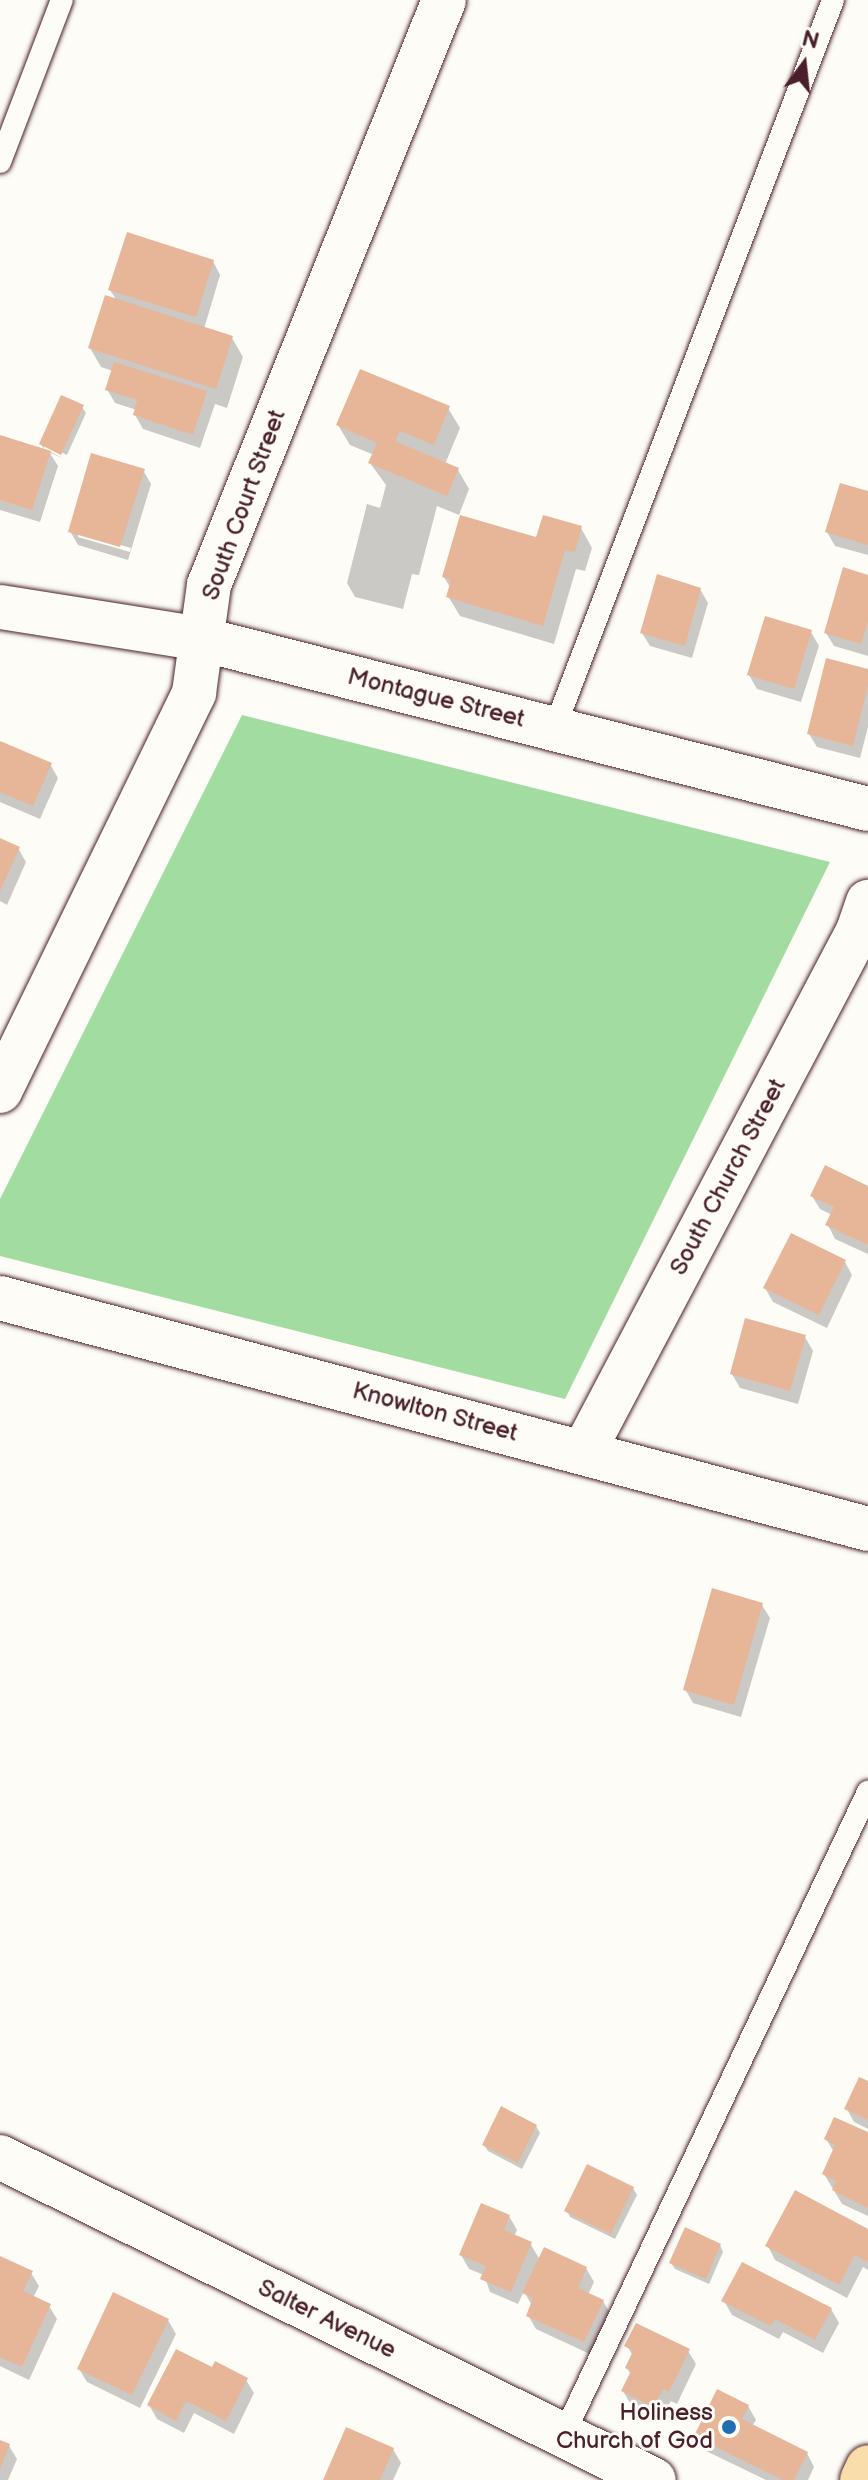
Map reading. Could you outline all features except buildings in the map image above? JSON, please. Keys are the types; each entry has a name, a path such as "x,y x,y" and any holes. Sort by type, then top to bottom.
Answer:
{"main road":[{"path":"862,2480 868,2467"}],"street":[{"name":"South Court Street","path":"0,1091 194,693 209,585 444,0"},
{"name":"Montague Street","path":"0,607 201,639 868,809"},
{"name":"South Church Street","path":"584,1451 858,931 868,902"},
{"name":"Knowlton Street","path":"0,1298 868,1529"},
{"name":"Salter Avenue","path":"0,2157 654,2480"}],"lane":[{"path":"0,162 62,0"},
{"path":"555,727 833,0"},
{"path":"563,2436 868,1792"}],"green space":[{"path":"242,715 830,862 565,1399 0,1256 0,1199"}],"place":[{"name":"Holiness Church of God","path":"729,2427"}]}
